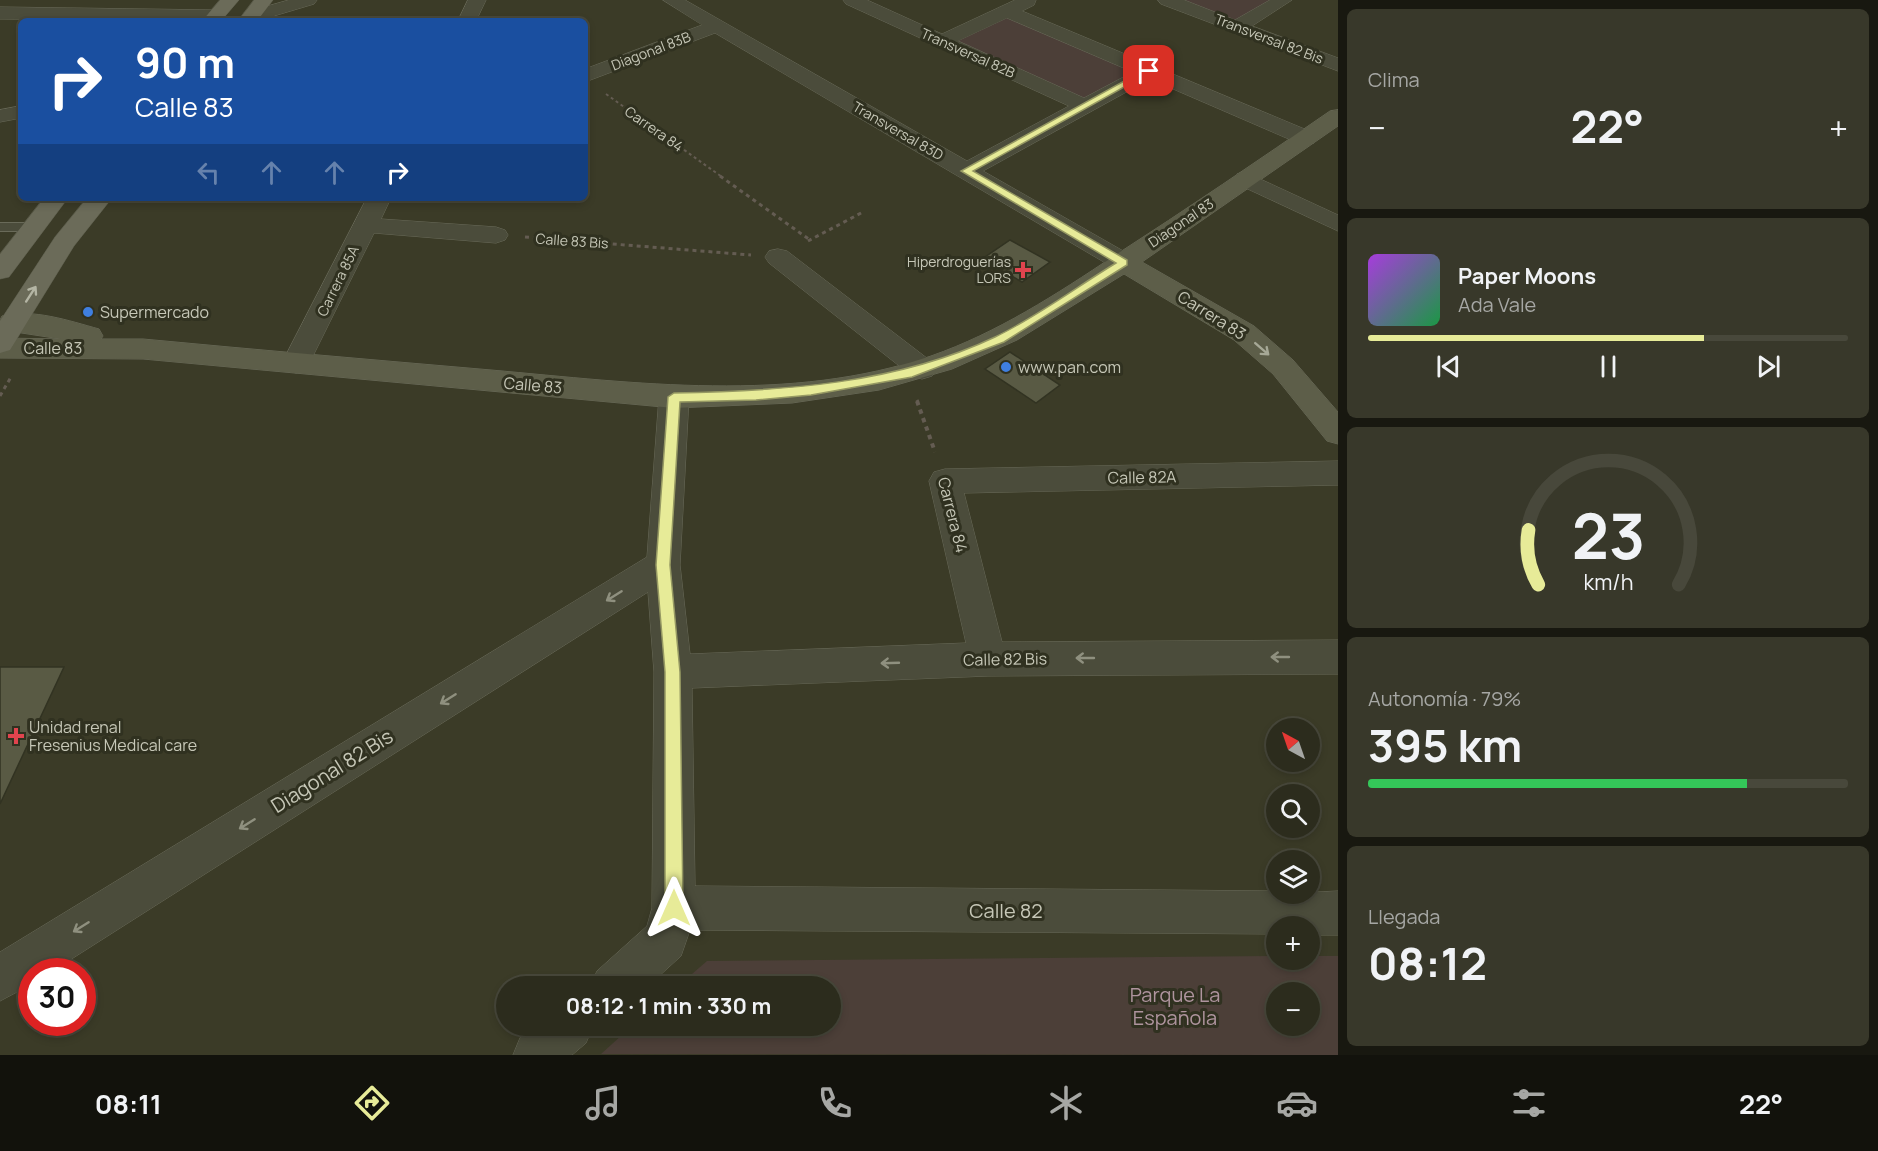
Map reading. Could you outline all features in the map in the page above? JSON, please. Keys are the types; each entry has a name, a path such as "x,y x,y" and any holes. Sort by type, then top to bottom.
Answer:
{"main road":[{"path":"214,18 230,0"},
{"path":"250,18 264,1"},
{"path":"0,271 54,201"},
{"path":"6,333 64,242 98,201"}],"street":[{"path":"7,13 30,0"},
{"path":"252,18 308,0"},
{"path":"468,18 477,0"},
{"name":"Transversal 83D","path":"672,0 1124,262"},
{"name":"Transversal 82B","path":"852,0 1085,106"},
{"path":"943,41 1031,0"},
{"name":"Transversal 82 Bis","path":"1167,0 1338,65"},
{"path":"1236,27 1283,0"},
{"path":"264,1 282,8"},
{"path":"1007,11 1306,138"},
{"path":"7,13 214,18"},
{"name":"Diagonal 83B","path":"588,75 716,26"},
{"path":"966,171 1149,71"},
{"path":"0,116 18,113"},
{"name":"Diagonal 83","path":"915,371 1000,339 1124,262 1338,116"},
{"path":"1245,179 1338,224"},
{"name":"Carrera 85A","path":"296,363 377,201"},
{"path":"365,225 496,235"},
{"path":"778,257 915,371"},
{"name":"Carrera 83","path":"1124,262 1244,333 1283,367 1338,433"},
{"name":"Calle 83","path":"6,333 42,325 143,349"},
{"name":"Calle 83","path":"0,348 143,349 674,397 756,396 829,388 915,371"},
{"path":"623,976 670,924 673,672 663,565 674,397"},
{"name":"Calle 82A","path":"945,481 1338,473"},
{"name":"Carrera 84","path":"945,481 988,659"},
{"name":"Diagonal 82 Bis","path":"0,978 663,565"},
{"name":"Calle 82 Bis","path":"673,672 988,659 1338,657"},
{"name":"Calle 82","path":"670,924 1338,914"},
{"path":"537,1055 558,1036"}],"lane":[{"path":"0,227 32,227"}],"path":[{"name":"Carrera 84","path":"604,93 810,240"},
{"path":"778,257 863,212"},
{"name":"Calle 83 Bis","path":"496,235 778,257"},
{"name":"Carrera 84","path":"915,371 945,481"}],"green space":[{"path":"1167,0 1283,0 1236,27"},
{"path":"1007,11 1149,71 1085,106 943,41"},
{"name":"Parque La Española","path":"1266,956 1266,970 1320,970 1320,956 1338,956 1338,1055 601,1054 621,1036 841,1036 841,976 690,976 707,961"}],"building":[{"path":"1010,240 1050,262 1022,282 982,259"},
{"path":"1010,352 1060,385 1036,403 985,369"},
{"name":"Unidad renal Fresenius Medical care","path":"0,667 64,667 0,804"}],"place":[{"name":"Hiperdroguerías LORS","path":"1023,270"},
{"name":"Supermercado","path":"88,312"},
{"name":"www.pan.com","path":"1006,367"},
{"name":"Unidad renal Fresenius Medical care","path":"16,736"}],"route":[{"path":"674,908 673,672 663,565 674,397 756,396 829,388 907,374 1000,339 1064,302 1124,262 966,171 1149,71"}]}
